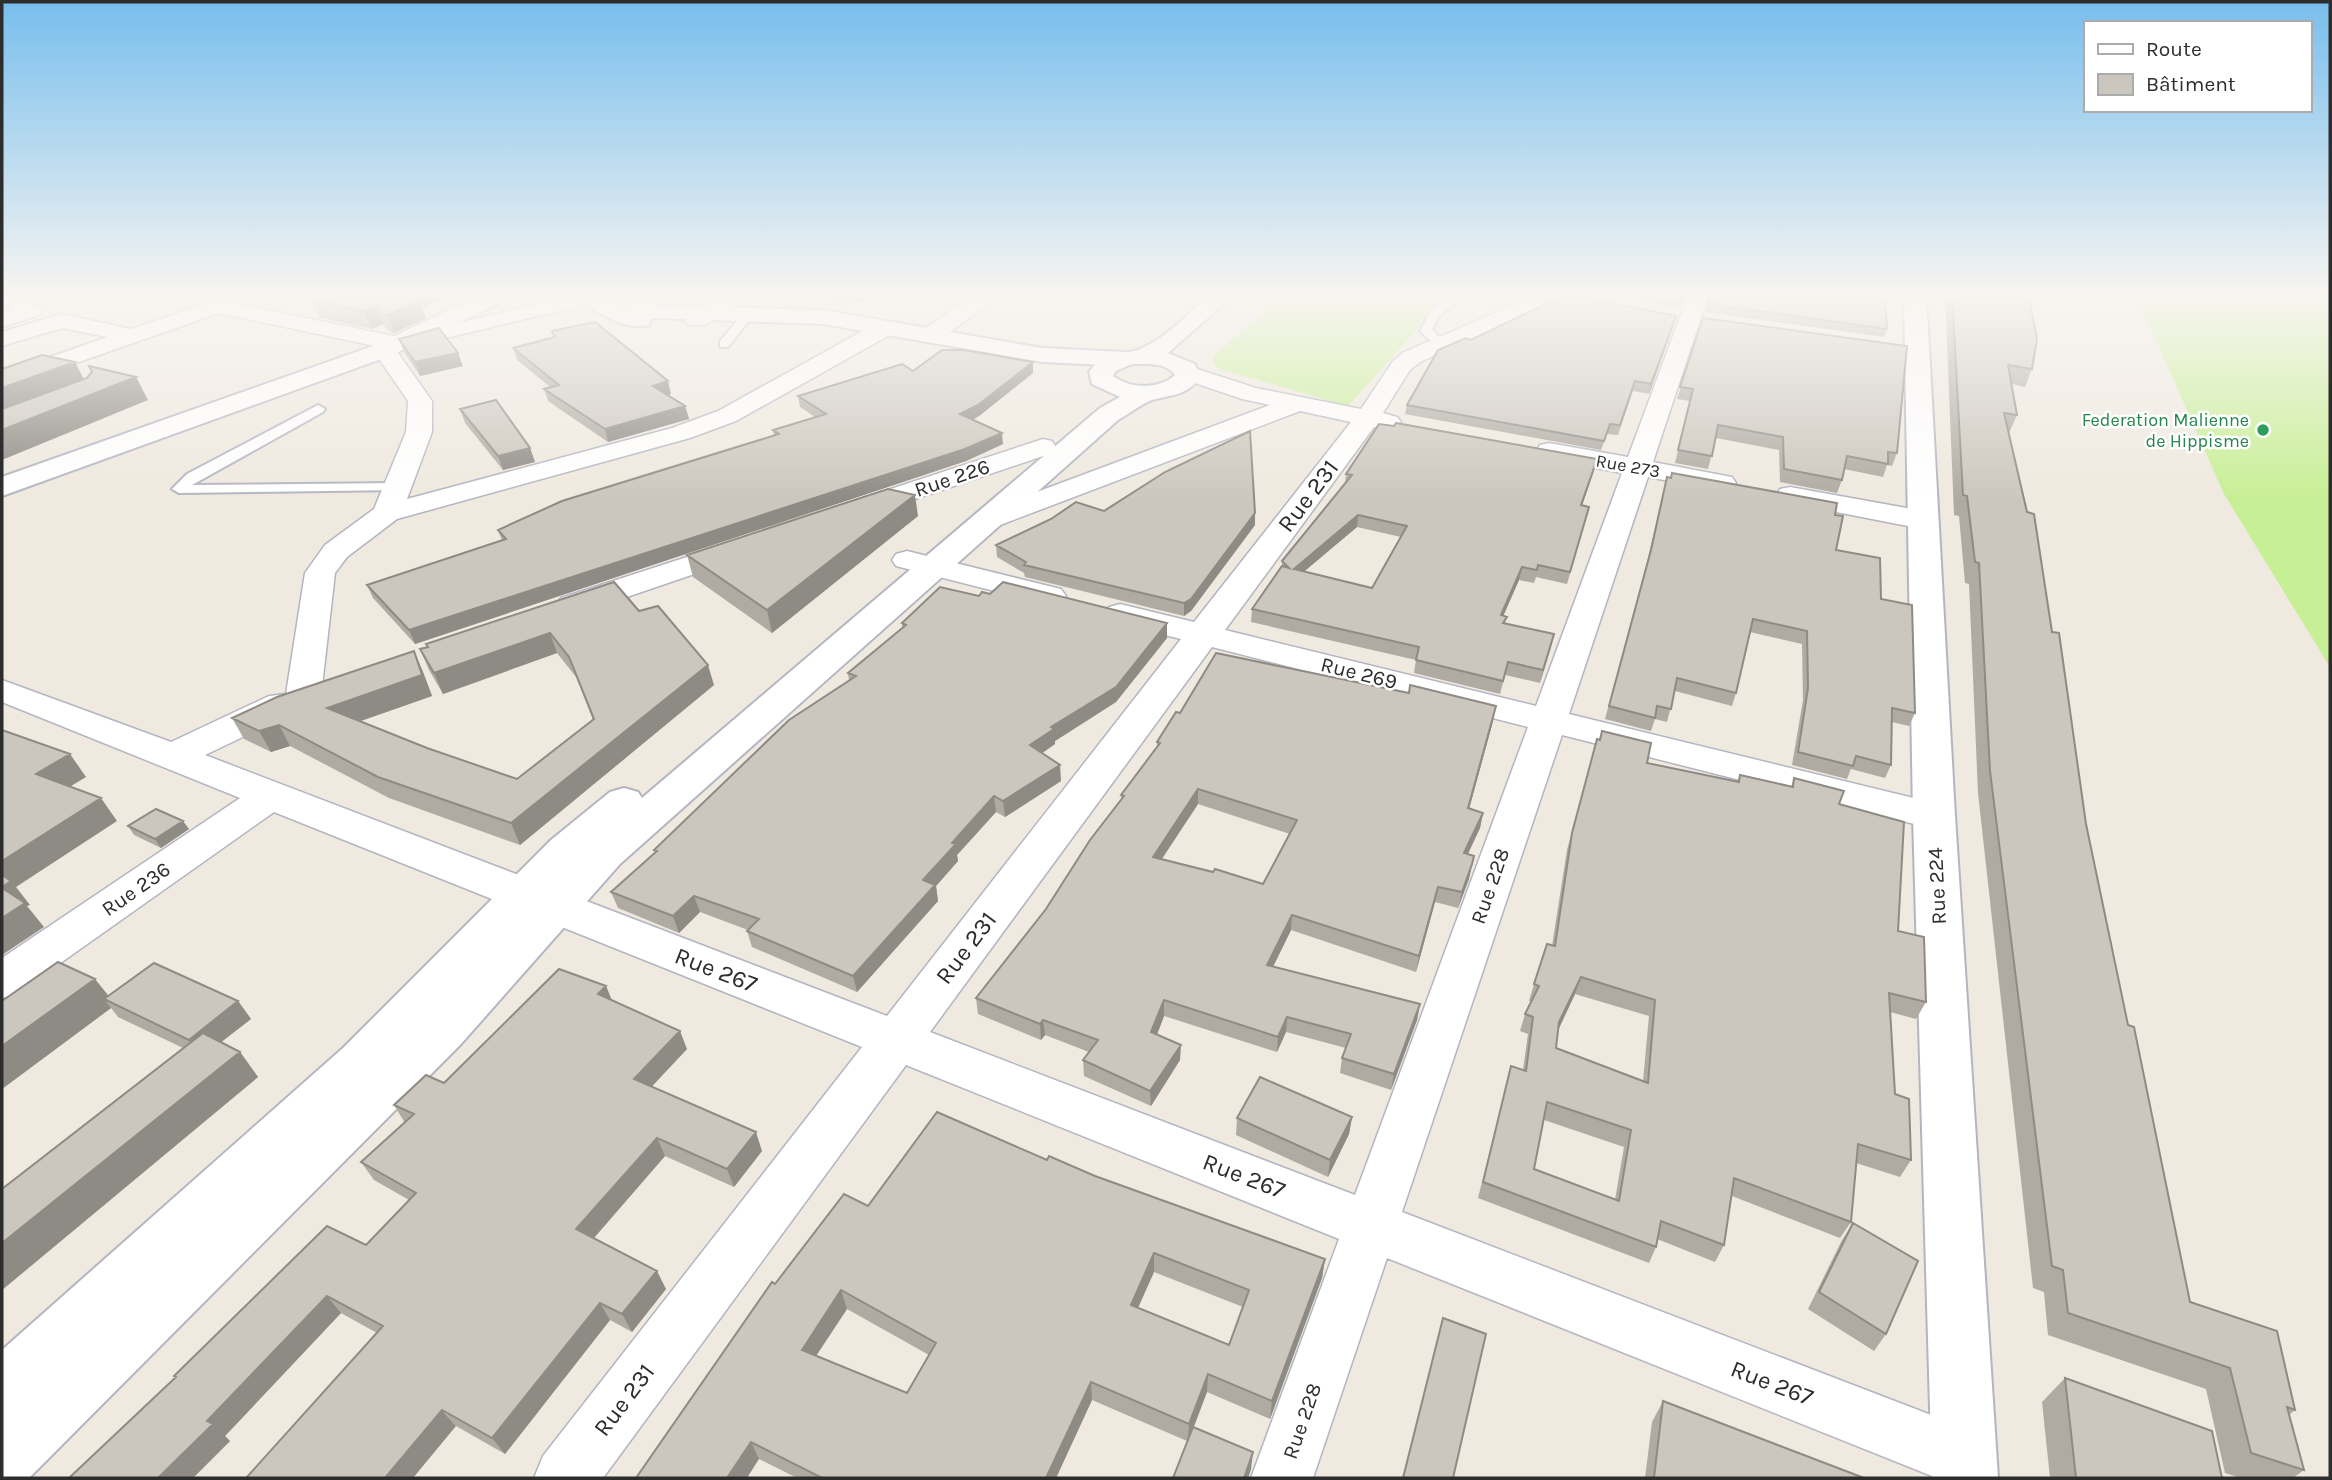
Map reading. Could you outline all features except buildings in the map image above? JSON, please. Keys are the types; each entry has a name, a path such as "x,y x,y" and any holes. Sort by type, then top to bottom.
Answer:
{"street":[{"path":"2,382 59,362"},
{"path":"2,487 350,362"},
{"path":"173,756 316,690 320,573 336,551 392,500 419,432 420,401 400,362"},
{"path":"392,500 681,433 727,416 824,362"},
{"path":"1072,362 1181,384 1188,362"},
{"path":"2,1392 539,901 605,853 1042,447 1147,362"},
{"path":"919,563 985,521 1109,414 1132,376 1162,362"},
{"path":"1173,362 1186,370 1251,394"},
{"name":"Rue 231","path":"565,1478 1203,634 1387,422 1401,366 1406,362"},
{"name":"Rue 228","path":"1282,1478 1675,362"},
{"name":"Rue 224","path":"1917,362 1934,817 1965,1468"},
{"path":"1132,376 1251,394 1387,422"},
{"path":"985,521 1297,404"},
{"name":"Rue 226","path":"831,518 1042,447"},
{"name":"Rue 273","path":"1529,448 1923,520"},
{"path":"541,615 765,540"},
{"name":"Rue 269","path":"919,563 1934,817"},
{"name":"Rue 267","path":"2,690 1371,1226 1965,1468"},
{"name":"Rue 236","path":"2,982 270,796"},
{"path":"2,1459 444,1030 539,901"}],"lane":[{"path":"318,409 192,477 179,489 392,500"}],"green space":[{"path":"1388,362 1348,406 1220,369 1213,363"},
{"name":"Federation Malienne de Hippisme","path":"2166,362 2330,362 2330,667 2224,494"}],"place":[{"name":"Federation Malienne de Hippisme","path":"2263,430"}]}
